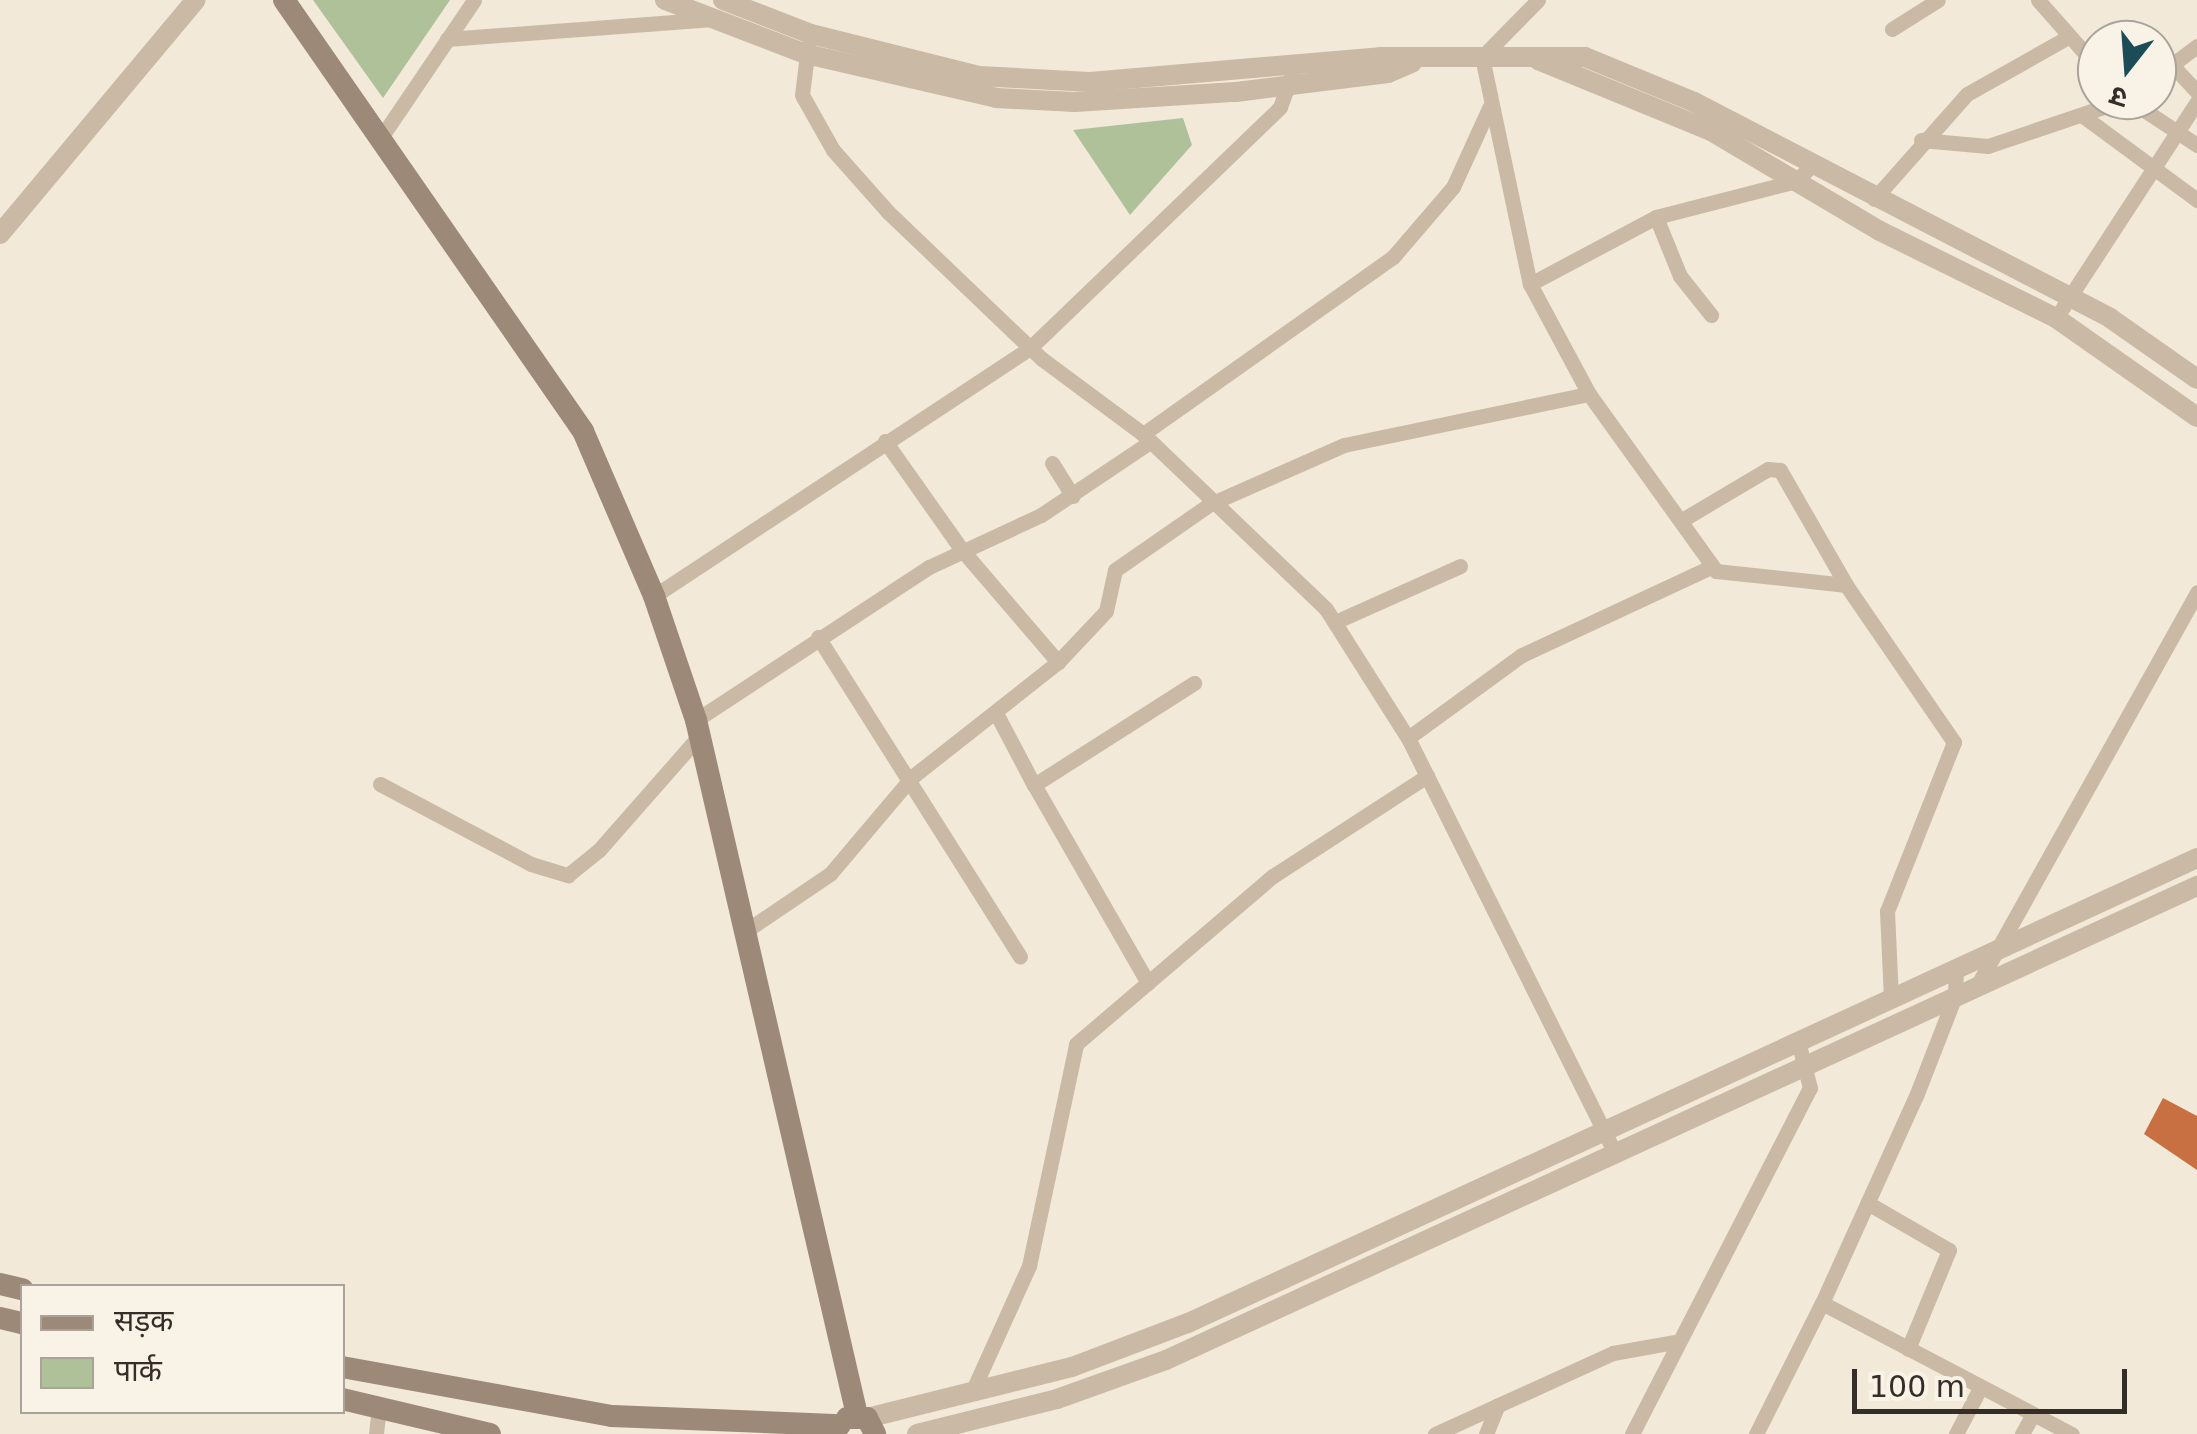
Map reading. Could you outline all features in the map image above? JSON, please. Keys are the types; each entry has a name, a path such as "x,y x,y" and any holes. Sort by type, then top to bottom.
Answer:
{"main road":[{"path":"284,0 382,136 583,431 654,596 698,728 856,1425 612,1416 345,1368"},
{"path":"345,1400 490,1434"}],"street":[{"path":"0,234 196,0"},
{"path":"382,136 474,0"},
{"path":"665,0 713,20 808,44 998,77 1090,82 1290,75 1522,53 1640,97 1803,174 2056,318 2197,416"},
{"path":"723,0 808,44"},
{"path":"1482,57 1538,0"},
{"path":"2038,0 2077,46"},
{"path":"1892,30 1936,1"},
{"path":"447,40 713,20"},
{"path":"1874,199 1921,140 1967,94 2068,37"},
{"path":"808,44 802,95 833,150 1030,348 1147,438 1210,504 1335,622 1408,738 1616,1155"},
{"path":"2177,61 2197,46"},
{"path":"1482,57 1530,284 1589,394 1682,520 1711,567"},
{"path":"2177,70 2197,92"},
{"path":"654,596 1030,348 1280,107 1290,75"},
{"path":"2056,318 2180,134 2197,102"},
{"path":"380,784 441,821 568,875 599,850 698,728 818,638 962,550 1074,496 1393,257 1452,188 1490,106"},
{"path":"1921,140 1988,146 2077,118"},
{"path":"2088,120 2197,200"},
{"path":"2158,120 2197,146"},
{"path":"1530,284 1656,217 1803,174 1874,199 2069,297 2197,379"},
{"path":"1656,217 1675,267 1711,314"},
{"path":"746,930 830,874 912,777 1058,662 1106,611 1115,570 1210,504 1344,445 1589,394"},
{"path":"886,441 962,550 1058,662"},
{"path":"1052,463 1074,496"},
{"path":"1682,520 1768,469 1780,470 1846,585 1954,742 1888,912 1892,999"},
{"path":"1335,622 1460,566"},
{"path":"1408,738 1522,655 1711,567 1846,585"},
{"path":"1977,986 1989,954 2197,592"},
{"path":"818,638 912,777 1020,957"},
{"path":"1034,785 1194,683"},
{"path":"996,714 1148,983"},
{"path":"972,1392 1029,1266 1074,1050 1273,876 1427,776"},
{"path":"856,1425 1072,1367 1188,1323 2197,858"},
{"path":"916,1434 1057,1399 1166,1360 2197,886"},
{"path":"1756,1434 1872,1205 1955,996 1956,968"},
{"path":"1632,1434 1675,1342 1789,1134 1810,1088 1808,1063 1798,1042"},
{"path":"1872,1205 1949,1250 1908,1349"},
{"path":"1822,1302 1980,1390 2072,1434"},
{"path":"1435,1434 1613,1353 1675,1342"},
{"path":"1956,1434 1980,1390"},
{"path":"1486,1434 1498,1405"},
{"path":"376,1434 378,1407"},
{"path":"2022,1434 2032,1416"}],"green space":[{"path":"313,0 450,0 383,98"},
{"path":"1183,118 1192,145 1130,215 1073,130"}],"building":[{"path":"2163,1098 2197,1116 2197,1170 2144,1134"}]}
